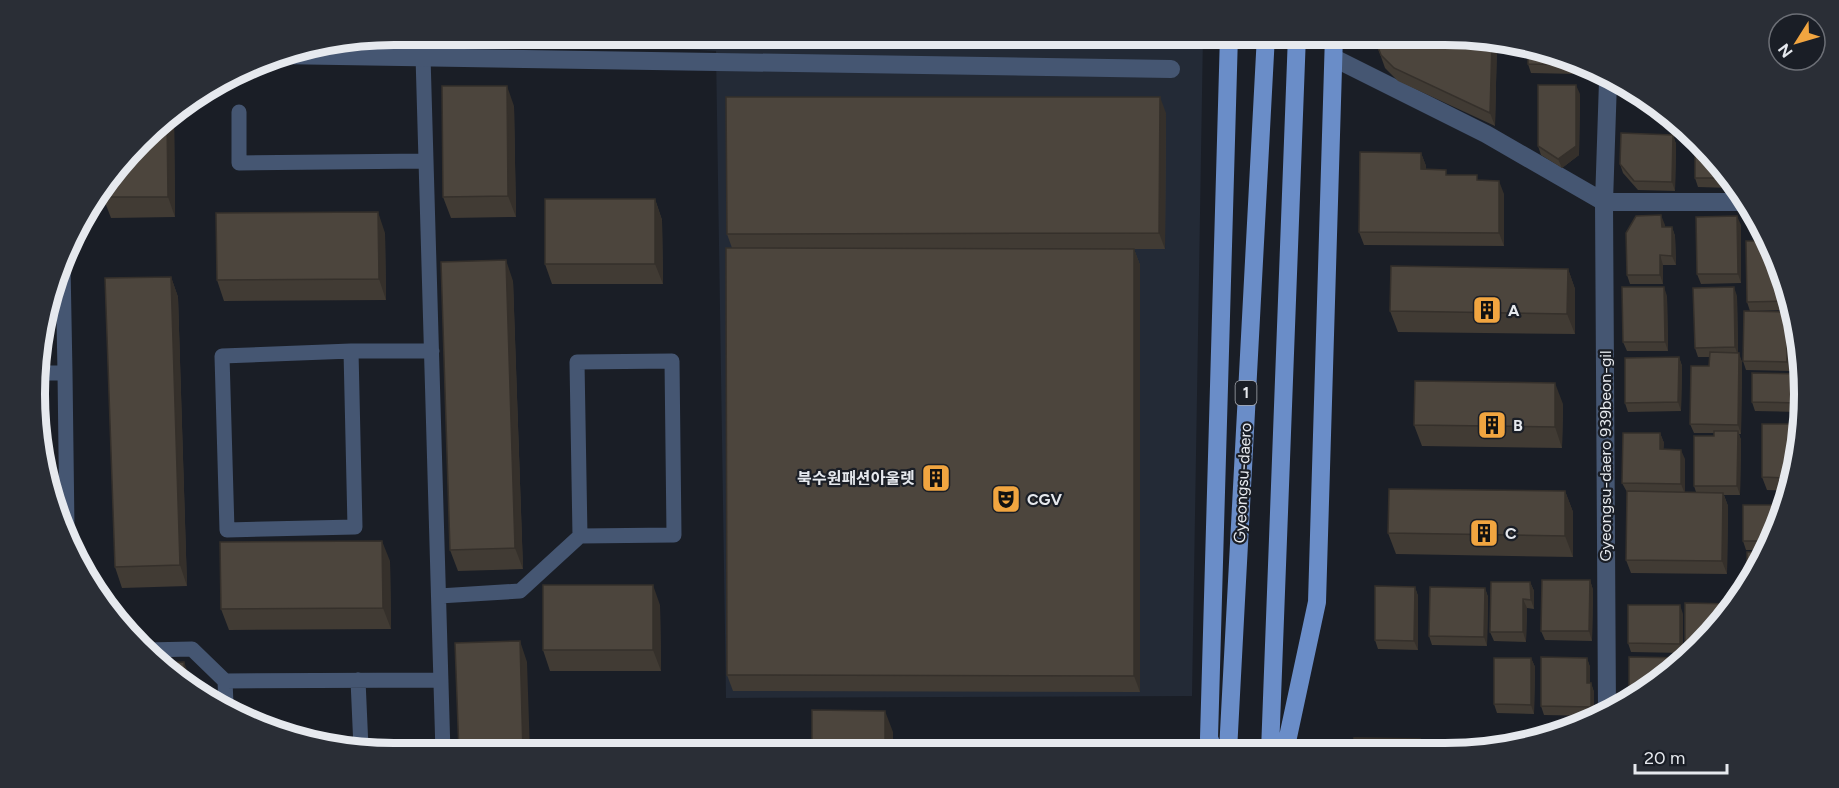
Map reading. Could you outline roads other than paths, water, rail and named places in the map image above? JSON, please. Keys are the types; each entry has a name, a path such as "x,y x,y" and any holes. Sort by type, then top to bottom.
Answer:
{"main road":[{"path":"1211,743 1209,738 1229,45"},
{"name":"Gyeongsu-daero","path":"1228,743 1265,45"},
{"path":"1270,743 1297,45"},
{"path":"1287,743 1317,602 1334,45"}],"street":[{"path":"312,55 1171,69"},
{"path":"1334,58 1486,135 1604,202 1736,202"},
{"name":"Gyeongsu-daero 939beon-gil","path":"1607,703 1604,202 1608,86"}],"lane":[{"path":"423,56 443,743"},
{"path":"238,112 239,163 426,161"},
{"path":"63,284 67,514"},
{"path":"351,351 355,527 227,530 222,356 351,351 432,351"},
{"path":"439,596 520,591 580,536 674,535 672,361 577,362 580,536"},
{"path":"46,373 65,373"},
{"path":"157,650 192,649 225,681 226,700"},
{"path":"358,680 361,741"},
{"path":"225,681 441,680"}],"place":[{"name":"A","path":"1487,310"},
{"name":"B","path":"1492,425"},
{"name":"북수원패션아울렛","path":"936,478"},
{"name":"CGV","path":"1006,499"},
{"name":"C","path":"1484,533"}]}
